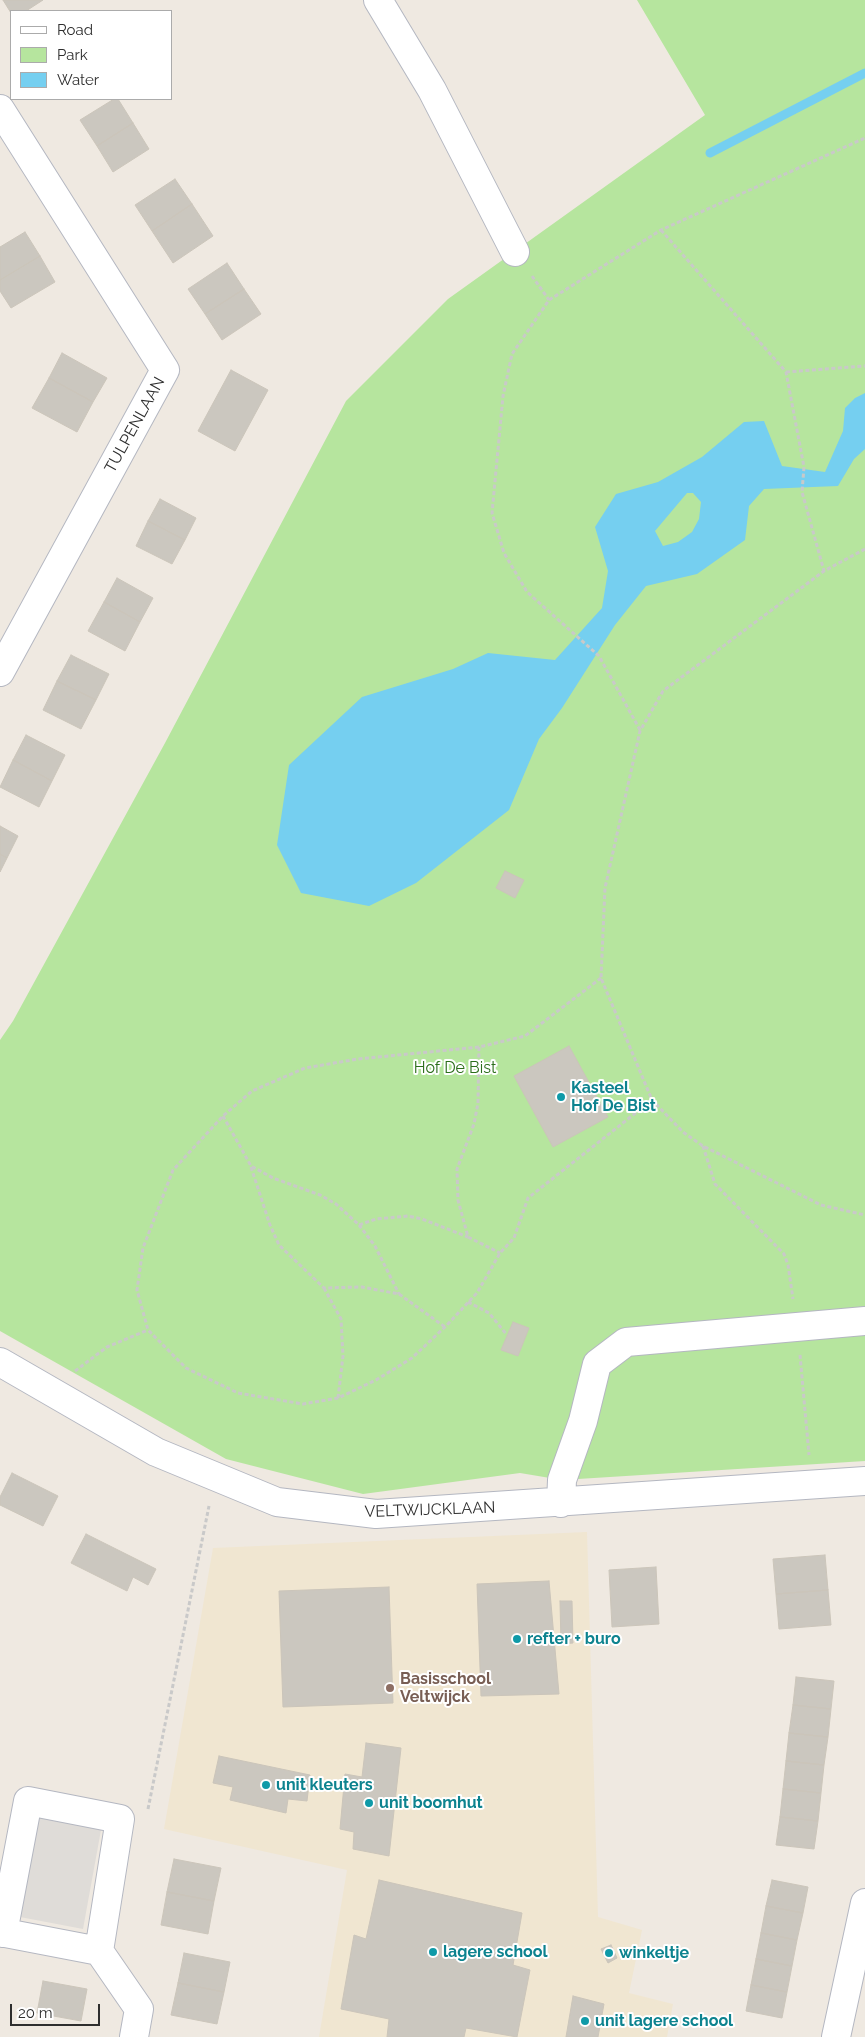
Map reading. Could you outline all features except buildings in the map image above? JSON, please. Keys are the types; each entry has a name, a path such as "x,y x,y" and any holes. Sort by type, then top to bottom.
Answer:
{"street":[{"path":"378,0 432,90 515,252"},
{"name":"TULPENLAAN","path":"0,109 165,370 0,672"},
{"path":"561,1503 562,1480 583,1422 597,1364 626,1342 865,1321"},
{"name":"VELTWIJCKLAAN","path":"0,1362 156,1452 215,1478 278,1502 376,1514 865,1481"},
{"path":"99,1951 1,1933 28,1800 120,1819 99,1951 139,2009 134,2037"},
{"path":"836,2037 865,1903"}],"path":[{"path":"640,731 599,656 527,592 504,553 492,513 507,379 512,354 549,300 661,230 865,138"},
{"path":"661,230 786,372 804,467 802,492 824,571"},
{"path":"786,372 865,366"},
{"path":"865,549 824,571 663,691 640,731 605,888 601,978 652,1100 683,1132 703,1146 820,1205 865,1215"},
{"path":"601,978 525,1036 478,1047 358,1059 305,1068 252,1091 223,1116 173,1170 143,1248 137,1290 148,1330 186,1368 238,1393 303,1404 338,1398 376,1380 412,1358 445,1327 476,1293 500,1253 514,1238 528,1198 652,1100"},
{"path":"468,1237 458,1200 456,1183 457,1169 474,1124 478,1103 478,1047"},
{"path":"223,1116 251,1166 270,1225 279,1245 324,1288 340,1318 343,1356 338,1398"},
{"path":"703,1146 715,1184 784,1254 788,1265"},
{"path":"251,1166 273,1178 320,1195 336,1204 359,1225 375,1246 399,1294"},
{"path":"359,1225 376,1219 408,1216 422,1219 468,1237 500,1253"},
{"path":"324,1288 362,1287 399,1294 445,1327"},
{"path":"468,1302 488,1313 507,1335"},
{"path":"797,1327 812,1485"},
{"path":"58,1394 74,1372 107,1347 148,1330"},
{"path":"120,1819 146,1821 215,1478"}],"shaded area":[{"name":"Basisschool Veltwijck","path":"587,1532 598,1917 642,1930 629,1993 673,2004 667,2037 319,2037 347,1870 164,1829 213,1548"},
{"path":"39,1817 101,1830 83,1929 20,1917"}],"green space":[{"name":"Hof De Bist","path":"637,0 865,0 865,1461 562,1480 520,1473 363,1494 226,1459 0,1331 0,1040 13,1021 165,743 346,401 448,299 705,115"}],"water":[{"path":"865,393 865,449 854,459 838,486 764,489 749,506 745,540 697,574 646,586 615,625 562,708 539,739 509,810 416,883 369,906 301,893 277,845 289,765 362,697 453,669 488,653 555,660 602,608 608,571 595,527 616,494 658,482 702,457 744,422 764,421 782,466 825,472 843,431 845,408 855,398","holes":["687,493 693,493 701,502 699,519 692,532 678,542 663,546 655,531"]}],"waterway":[{"path":"710,153 865,73"}],"place":[{"name":"Kasteel Hof De Bist","path":"561,1097"},
{"name":"refter + buro","path":"517,1639"},
{"name":"Basisschool Veltwijck","path":"390,1688"},
{"name":"unit kleuters","path":"266,1785"},
{"name":"unit boomhut","path":"369,1803"},
{"name":"lagere school","path":"433,1952"},
{"name":"winkeltje","path":"609,1953"},
{"name":"unit lagere school","path":"585,2021"}]}
